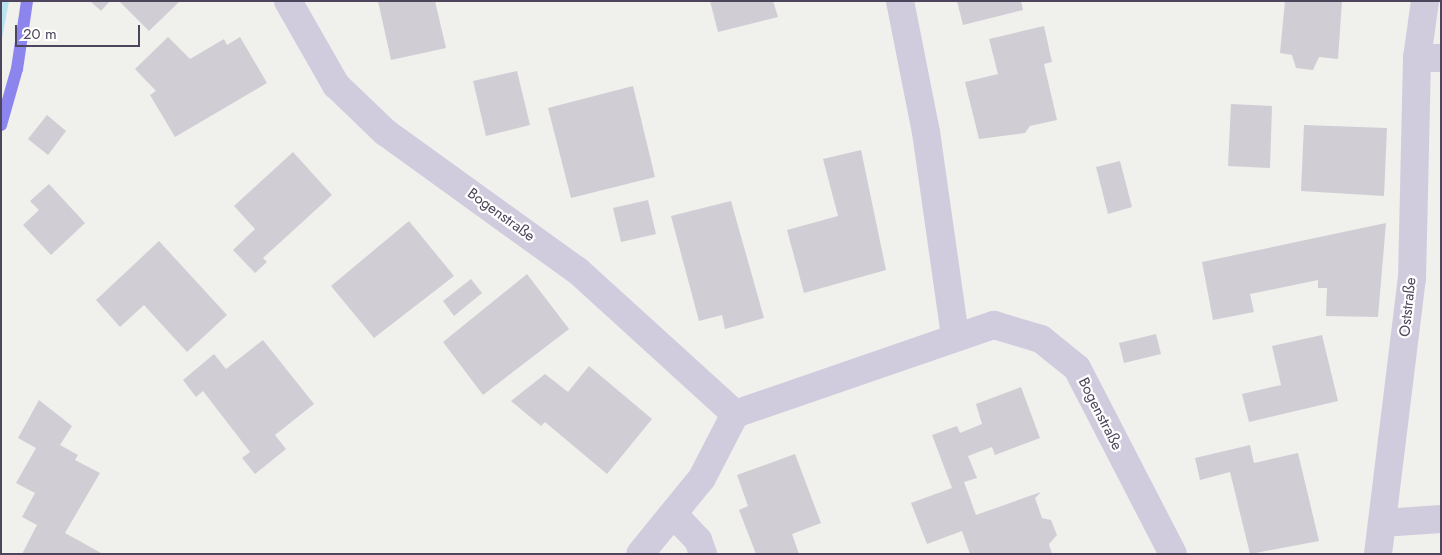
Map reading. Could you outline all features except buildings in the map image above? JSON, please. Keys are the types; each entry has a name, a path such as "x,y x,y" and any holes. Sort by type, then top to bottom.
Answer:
{"street":[{"name":"Bogenstraße","path":"288,1 336,85 386,132 578,271 735,414 955,335 994,325 1041,339 1077,368 1173,554"},
{"path":"900,1 926,132 955,335"},
{"name":"Oststraße","path":"1378,554 1412,279 1429,58 1425,1"},
{"path":"640,554 702,478 735,414"},
{"path":"673,514 698,540 703,554"},
{"path":"1382,523 1441,519"}],"shaded area":[{"path":"1,1 9,1 1,44"}],"waterway":[{"path":"1,125 17,69 27,1"}]}
